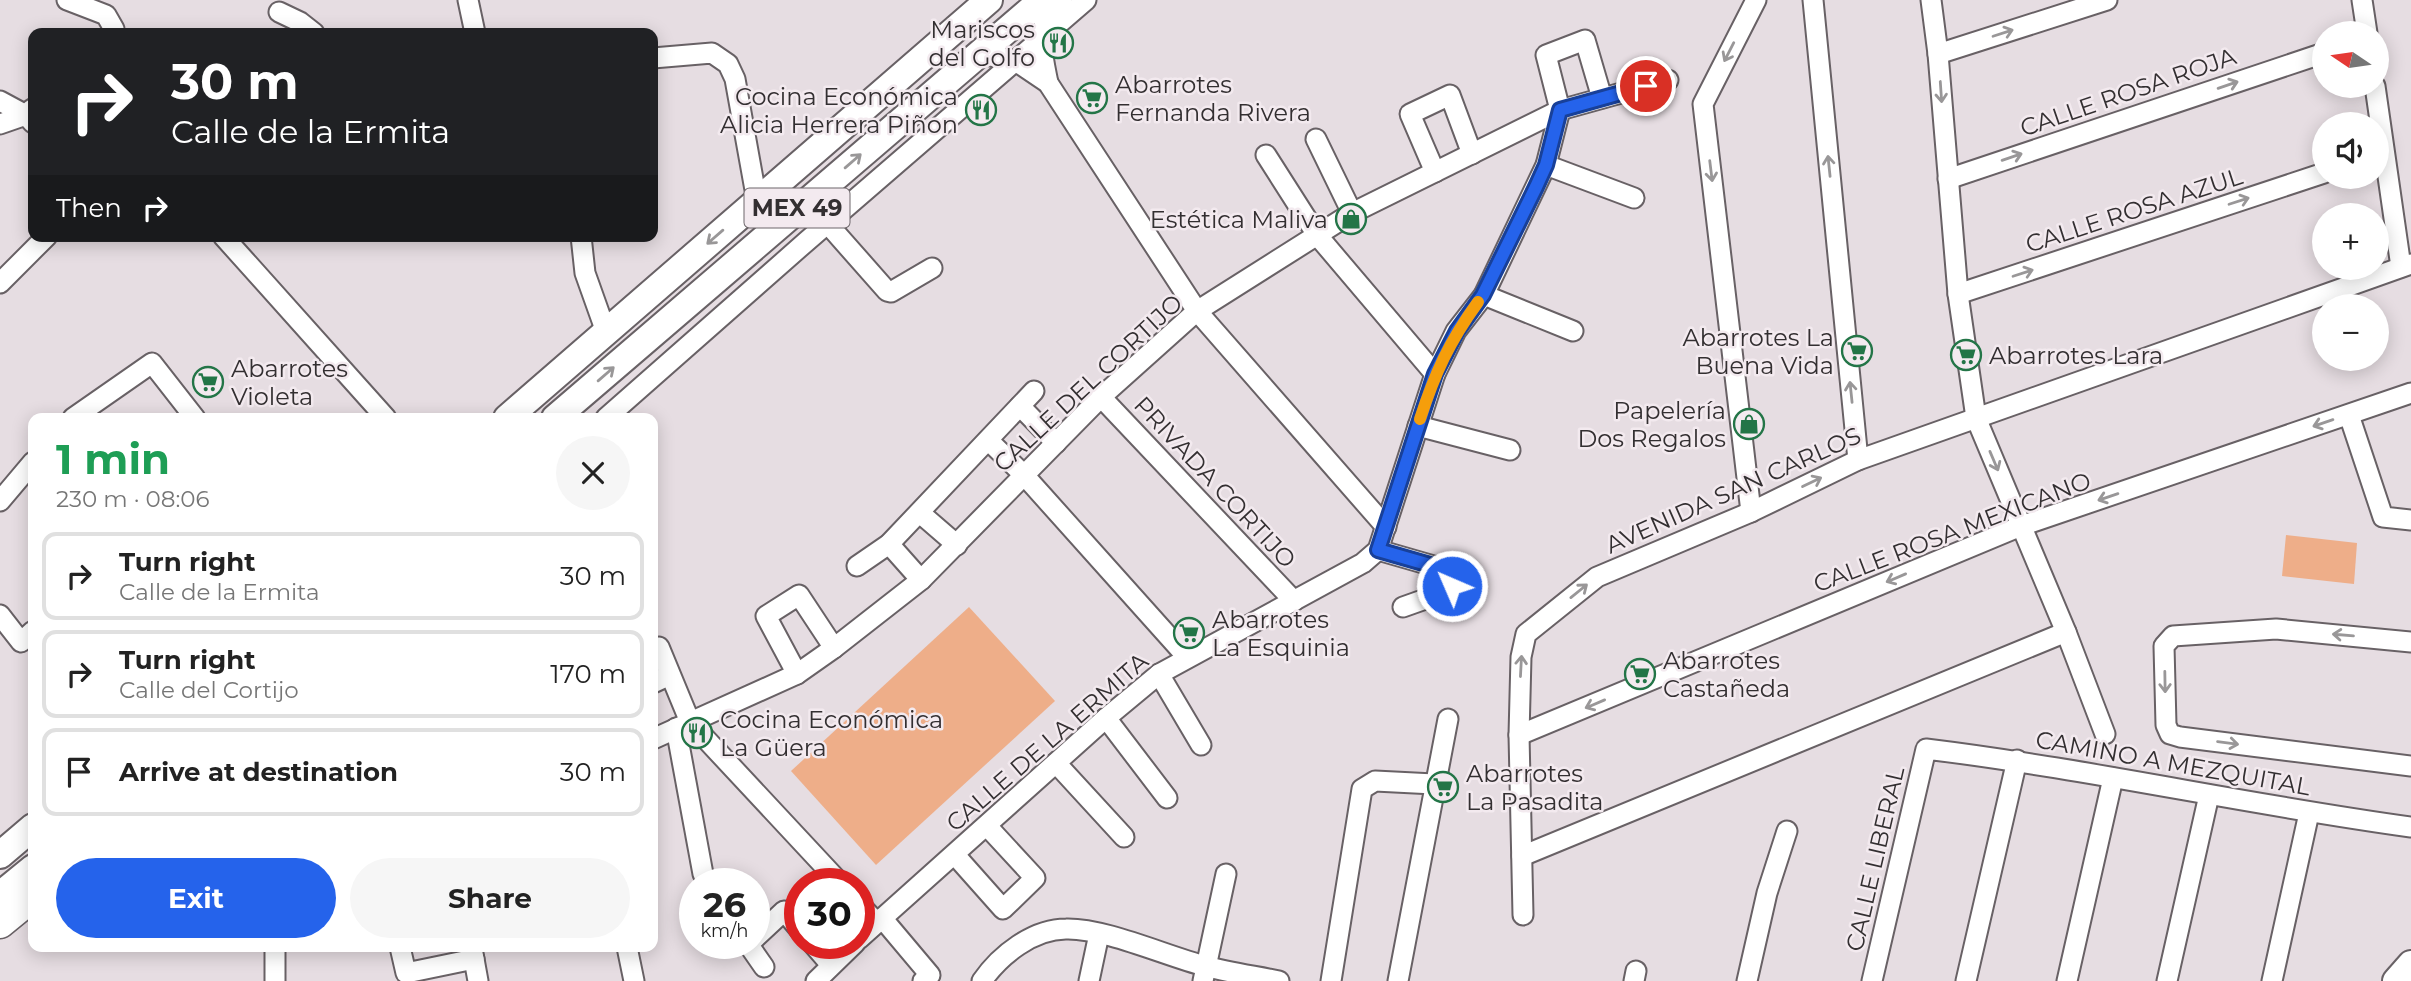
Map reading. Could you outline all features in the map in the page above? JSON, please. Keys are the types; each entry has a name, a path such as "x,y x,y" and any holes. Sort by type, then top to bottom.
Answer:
{"highway":[{"path":"0,923 28,900"}],"main road":[{"name":"MEX 49","path":"513,413 989,0"},
{"name":"MEX 49","path":"561,413 1042,0"},
{"path":"0,855 28,831"},
{"path":"0,895 28,871"},
{"path":"2396,981 2411,964"}],"street":[{"path":"67,0 106,15 112,28"},
{"path":"468,0 474,28"},
{"path":"1048,83 1042,37 1047,17 1062,0"},
{"path":"612,413 1086,0"},
{"path":"1751,512 1703,103 1756,0"},
{"path":"1813,0 1857,460"},
{"path":"1931,0 1958,294 1976,418 2066,632 2105,734"},
{"path":"1938,54 2107,0"},
{"path":"2362,0 2365,21"},
{"path":"279,12 308,28"},
{"path":"1403,607 1448,592 1453,580 1452,573 1444,569 1378,550 1435,374 1457,331 1483,295 1546,165 1560,110 1546,55 1585,40 1602,98"},
{"path":"658,58 712,53 728,64 735,79 757,201"},
{"path":"978,54 1014,60 1048,83 1197,311 1386,527"},
{"name":"CALLE ROSA ROJA","path":"1948,179 2312,57"},
{"name":"CALLE DEL CORTIJO","path":"658,737 797,674 921,580 1101,397 1197,311 1352,213 1560,110 1668,80"},
{"path":"1435,172 1410,114 1450,95 1472,154"},
{"path":"0,101 28,114"},
{"path":"0,124 28,116"},
{"path":"1316,139 1352,213"},
{"path":"1266,155 1317,235 1435,374"},
{"path":"1546,165 1634,198"},
{"name":"CALLE ROSA AZUL","path":"1958,294 2312,177"},
{"path":"2389,189 2406,266"},
{"path":"787,217 807,241"},
{"path":"827,223 891,292 932,268"},
{"path":"0,283 41,242"},
{"path":"228,242 382,413"},
{"path":"581,242 584,273 607,332"},
{"name":"AVENIDA SAN CARLOS","path":"1519,736 1521,657 1526,634 1597,577 1751,512 1857,460 2406,266"},
{"path":"723,272 744,296"},
{"path":"1483,295 1573,331"},
{"path":"80,413 152,363 191,413"},
{"name":"CALLE ROSA MEXICANO","path":"1519,736 2021,526 2411,393"},
{"name":"PRIVADA CORTIJO","path":"1101,397 1294,601"},
{"path":"857,566 889,544 1027,399 1056,443"},
{"path":"2349,415 2383,517 2411,520"},
{"path":"1418,426 1510,450"},
{"path":"988,440 1024,475 1187,657"},
{"path":"0,501 28,468"},
{"path":"920,513 957,545"},
{"path":"889,544 921,580"},
{"name":"CALLE DE LA ERMITA","path":"875,925 1159,674 1363,563 1378,550"},
{"path":"797,674 765,617 799,595 834,648"},
{"path":"0,615 21,642 28,636"},
{"path":"2411,642 2276,629 2173,636 2164,646 2166,725 2170,733 2180,737 2411,766"},
{"path":"1522,856 2066,632"},
{"path":"659,647 661,679 683,725 702,868"},
{"path":"1159,674 1201,745"},
{"path":"1106,718 1167,798"},
{"path":"1398,981 1448,719"},
{"path":"683,725 825,868"},
{"path":"1519,736 1523,915"},
{"name":"CAMINO A MEZQUITAL","path":"1926,749 2017,760 2309,813 2411,827"},
{"name":"CALLE LIBERAL","path":"1872,981 1926,749"},
{"path":"1966,981 2017,760"},
{"path":"1056,763 1124,837"},
{"path":"2067,981 2113,778"},
{"path":"1331,981 1362,789 1375,781 1434,784"},
{"path":"2167,981 2210,795"},
{"path":"2272,981 2309,813"},
{"path":"955,855 1003,909 1035,878 986,826"},
{"path":"1747,981 1767,893 1787,831"},
{"path":"1205,974 1226,874"},
{"path":"770,924 784,911"},
{"path":"875,916 930,975 923,981"},
{"path":"982,981 991,969 1024,941 1045,932 1066,929 1099,934 1205,974 1279,981"},
{"path":"1089,981 1099,934"},
{"path":"275,952 275,981"},
{"path":"401,952 406,973 473,953 478,981"},
{"path":"629,952 638,979"},
{"path":"758,959 764,967"},
{"path":"826,959 831,965"},
{"path":"816,981 838,959"}],"shaded area":[{"path":"2286,535 2357,543 2354,584 2282,576"},
{"path":"969,607 1055,701 876,865 791,771"}],"slow traffic":[{"path":"1420,419 1435,374 1457,331 1478,302"}],"place":[{"name":"Mariscos del Golfo","path":"1058,43"},
{"name":"Abarrotes Fernanda Rivera","path":"1092,98"},
{"name":"Cocina Económica Alicia Herrera Piñon","path":"981,110"},
{"name":"Estética Maliva","path":"1351,219"},
{"name":"Abarrotes La Buena Vida","path":"1857,351"},
{"name":"Abarrotes Lara","path":"1966,355"},
{"name":"Abarrotes Violeta","path":"208,382"},
{"name":"Papelería Dos Regalos","path":"1749,424"},
{"name":"Abarrotes La Esquinia","path":"1189,633"},
{"name":"Abarrotes Castañeda","path":"1640,674"},
{"name":"Cocina Económica La Güera","path":"697,733"},
{"name":"Abarrotes La Pasadita","path":"1443,787"}],"route":[{"path":"1452,586 1452,573 1444,569 1378,550 1435,374 1457,331 1483,295 1536,187 1546,165 1560,110 1646,86"}]}
